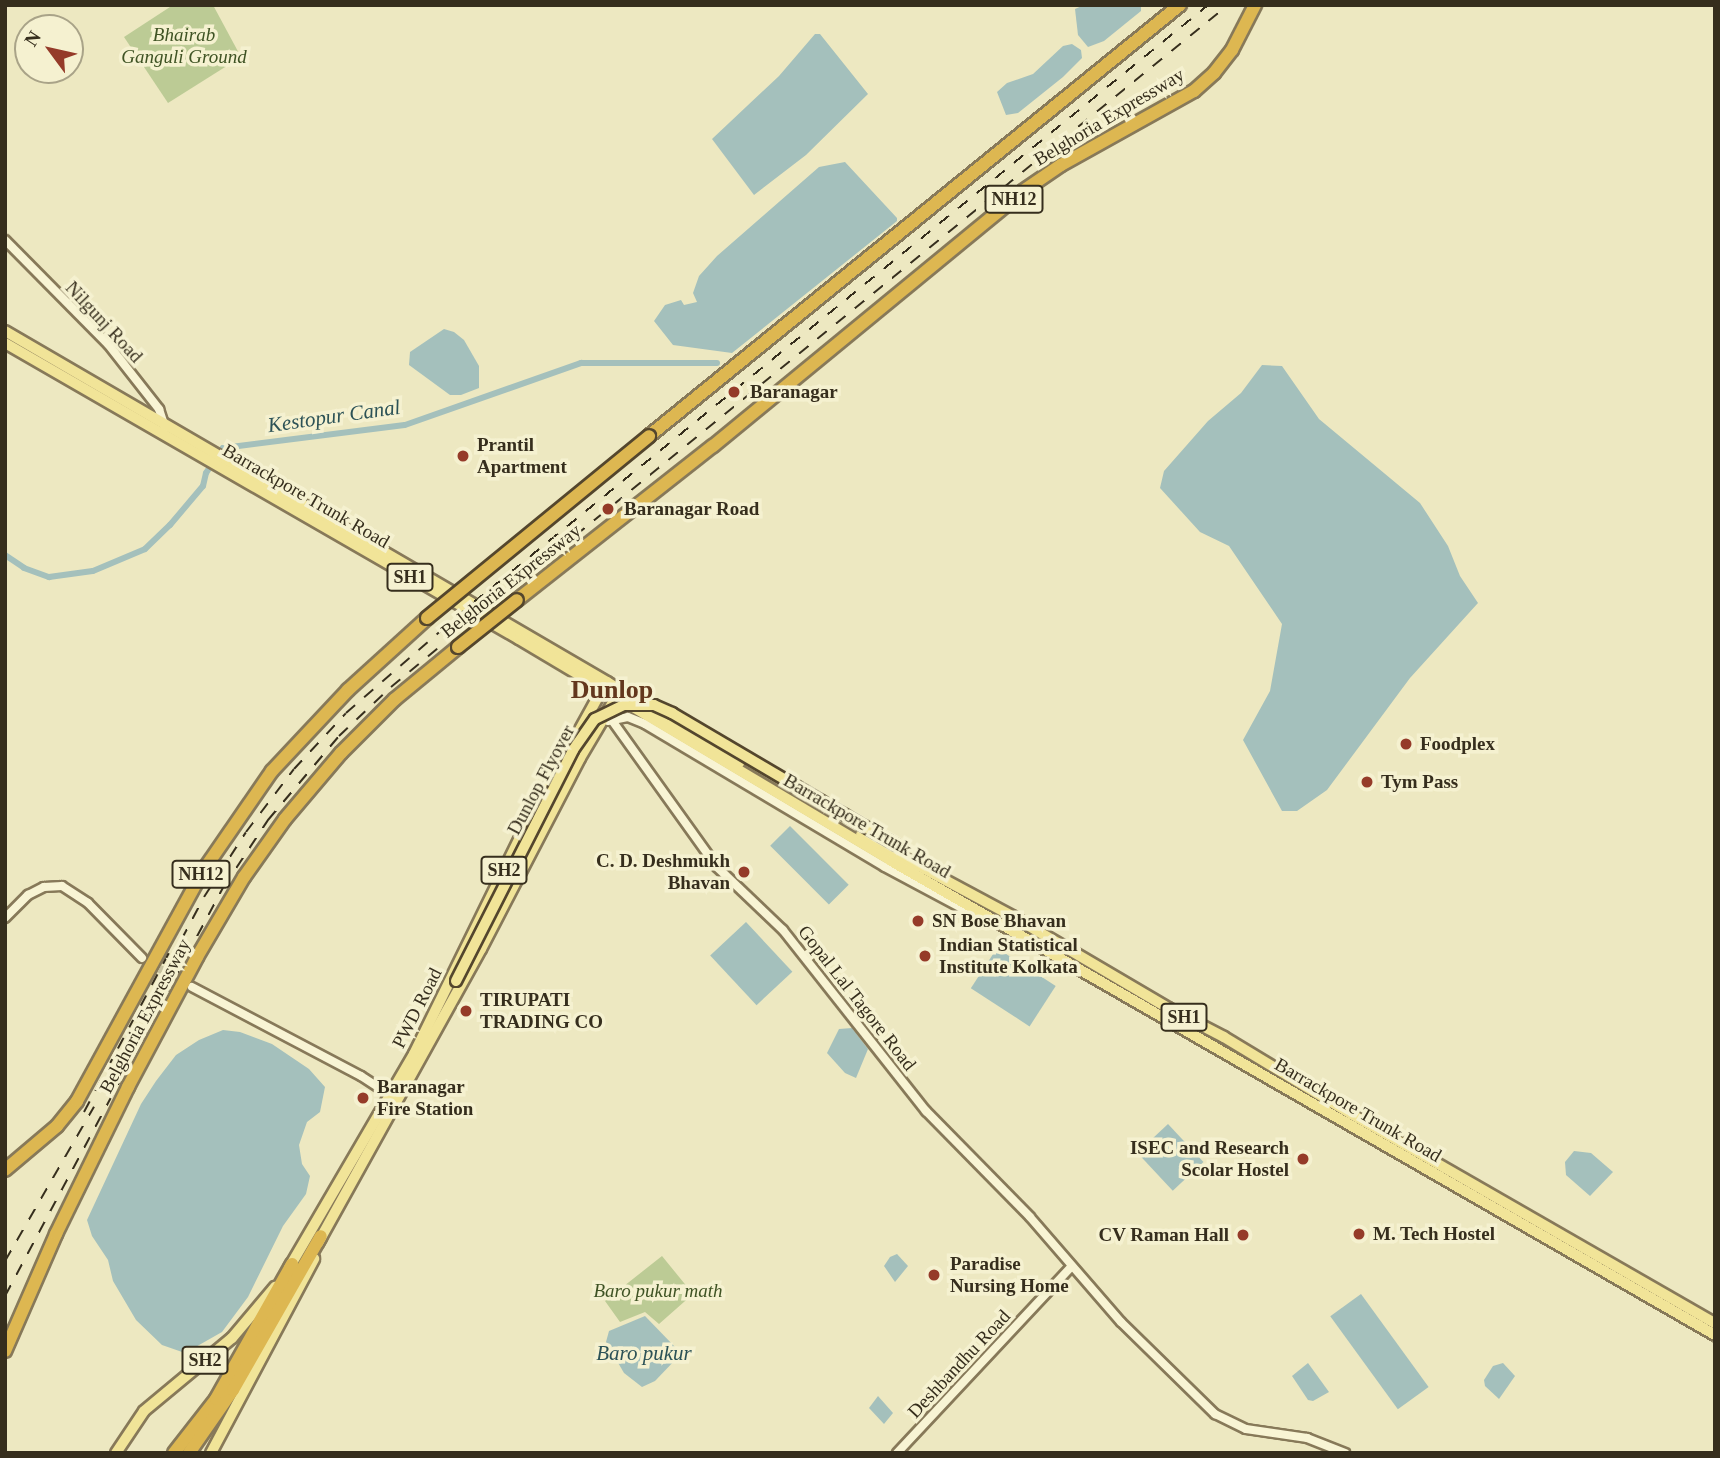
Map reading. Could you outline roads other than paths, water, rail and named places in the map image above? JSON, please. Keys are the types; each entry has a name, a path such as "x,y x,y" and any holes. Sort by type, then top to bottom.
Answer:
{"highway":[{"name":"Belghoria Expressway","path":"5,1170 50,1133 77,1101 203,871 272,771 348,690 427,618 738,360 1180,5"},
{"name":"Belghoria Expressway","path":"56,1234 135,1073 226,905 304,794 358,736 458,646 751,414 1023,191 1061,165 1194,91 1214,73 1232,50 1255,5"},
{"path":"5,1329 56,1234"},
{"name":"NH12","path":"5,1351 56,1234"},
{"path":"174,1453 203,1428 321,1236"},
{"path":"189,1453 292,1264"}],"main road":[{"name":"Barrackpore Trunk Road","path":"5,331 165,430"},
{"name":"Barrackpore Trunk Road","path":"5,342 208,454 817,809 1224,1037 1351,1115 1715,1322"},
{"name":"PWD Road","path":"116,1453 144,1410 232,1338 292,1264 395,1098 519,840 604,686"},
{"name":"Barrackpore Trunk Road","path":"618,694 983,914 1715,1335"},
{"name":"PWD Road","path":"211,1453 306,1276 321,1236 395,1098 618,694"},
{"name":"Dunlop Flyover","path":"435,1013 456,981 573,750 595,719 624,705 654,705 663,709 896,845 918,859 930,873"}],"street":[{"name":"Nilgunj Road","path":"5,240 108,344 159,409 165,430"},
{"path":"598,726 611,719 628,718 645,724 885,867 972,913 983,914"},
{"name":"Gopal Lal Tagore Road","path":"611,719 717,867 783,930 926,1111 1030,1216 1118,1319 1215,1414 1246,1429 1307,1438 1345,1453"},
{"path":"5,918 28,895 44,887 62,886 96,909 142,958"},
{"path":"192,987 361,1076 395,1098"},
{"name":"Deshbandhu Road","path":"897,1453 1072,1266"}],"water":[{"path":"1084,5 1136,5 1141,7 1141,11 1104,41 1088,47 1078,35 1075,9"},
{"path":"815,34 820,34 868,94 806,155 754,195 712,139 779,76"},
{"path":"1072,44 1081,50 1082,58 1018,113 1006,115 997,92 1007,83 1033,74 1063,46"},
{"path":"845,162 897,221 732,353 673,345 654,321 665,305 681,300 684,305 697,302 693,293 699,276 717,256 819,167"},
{"path":"444,329 454,332 464,340 479,366 479,388 461,395 450,395 409,365 410,352"},
{"path":"1262,365 1282,366 1319,419 1420,503 1448,546 1460,576 1478,603 1410,678 1327,790 1297,811 1282,811 1243,740 1270,691 1282,624 1229,546 1200,532 1160,488 1164,471 1208,421 1241,393"},
{"path":"790,826 849,885 829,904 770,846"},
{"path":"746,922 792,972 757,1005 710,955"},
{"path":"997,948 1056,986 1030,1026 971,988"},
{"path":"852,1028 868,1049 856,1078 845,1073 827,1053 839,1029"},
{"path":"223,1030 240,1032 272,1044 309,1069 325,1087 320,1112 307,1122 299,1145 302,1164 310,1176 306,1194 283,1226 248,1297 222,1332 185,1353 162,1345 136,1320 113,1281 108,1260 92,1236 87,1220 141,1104 156,1081 176,1055 199,1040"},
{"path":"1168,1124 1203,1162 1173,1191 1137,1153"},
{"path":"1574,1151 1591,1153 1613,1172 1590,1196 1566,1175 1565,1162"},
{"path":"897,1254 908,1266 895,1282 884,1266 890,1257"},
{"path":"1361,1294 1429,1387 1398,1409 1330,1316"},
{"name":"Baro pukur","path":"645,1316 675,1347 678,1357 655,1381 642,1387 624,1373 606,1342 609,1331"},
{"path":"1308,1363 1329,1392 1313,1401 1308,1400 1292,1376"},
{"path":"1503,1363 1515,1376 1499,1399 1485,1386 1484,1380 1493,1366"},
{"path":"878,1396 893,1413 884,1424 869,1408"}],"waterway":[{"name":"Kestopur Canal","path":"5,555 24,568 49,577 93,571 145,549 170,525 203,486 206,473 223,448 405,425 581,363 717,363"}],"tunnel":[{"path":"149,963 187,984"}],"railway":[{"path":"170,961 204,897 246,832 294,769 346,713 474,602 1208,5"},
{"path":"5,1296 223,888 268,820 339,736 391,687 501,596 1228,5"},
{"path":"84,1112 171,949"},
{"path":"5,1261 94,1107"}],"place":[{"name":"Baranagar","path":"734,392"},
{"name":"Prantil Apartment","path":"463,456"},
{"name":"Baranagar Road","path":"608,509"},
{"name":"Foodplex","path":"1406,744"},
{"name":"Tym Pass","path":"1367,782"},
{"name":"C. D. Deshmukh Bhavan","path":"744,872"},
{"name":"SN Bose Bhavan","path":"918,921"},
{"name":"Indian Statistical Institute Kolkata","path":"925,956"},
{"name":"TIRUPATI TRADING CO","path":"466,1011"},
{"name":"Baranagar Fire Station","path":"363,1098"},
{"name":"ISEC and Research Scolar Hostel","path":"1303,1159"},
{"name":"M. Tech Hostel","path":"1359,1234"},
{"name":"CV Raman Hall","path":"1243,1235"},
{"name":"Paradise Nursing Home","path":"934,1275"}],"district":[{"name":"Dunlop","path":"612,690"}],"park label":[{"name":"Bhairab Ganguli Ground","path":"184,46"},
{"name":"Baro pukur math","path":"658,1291"}]}
